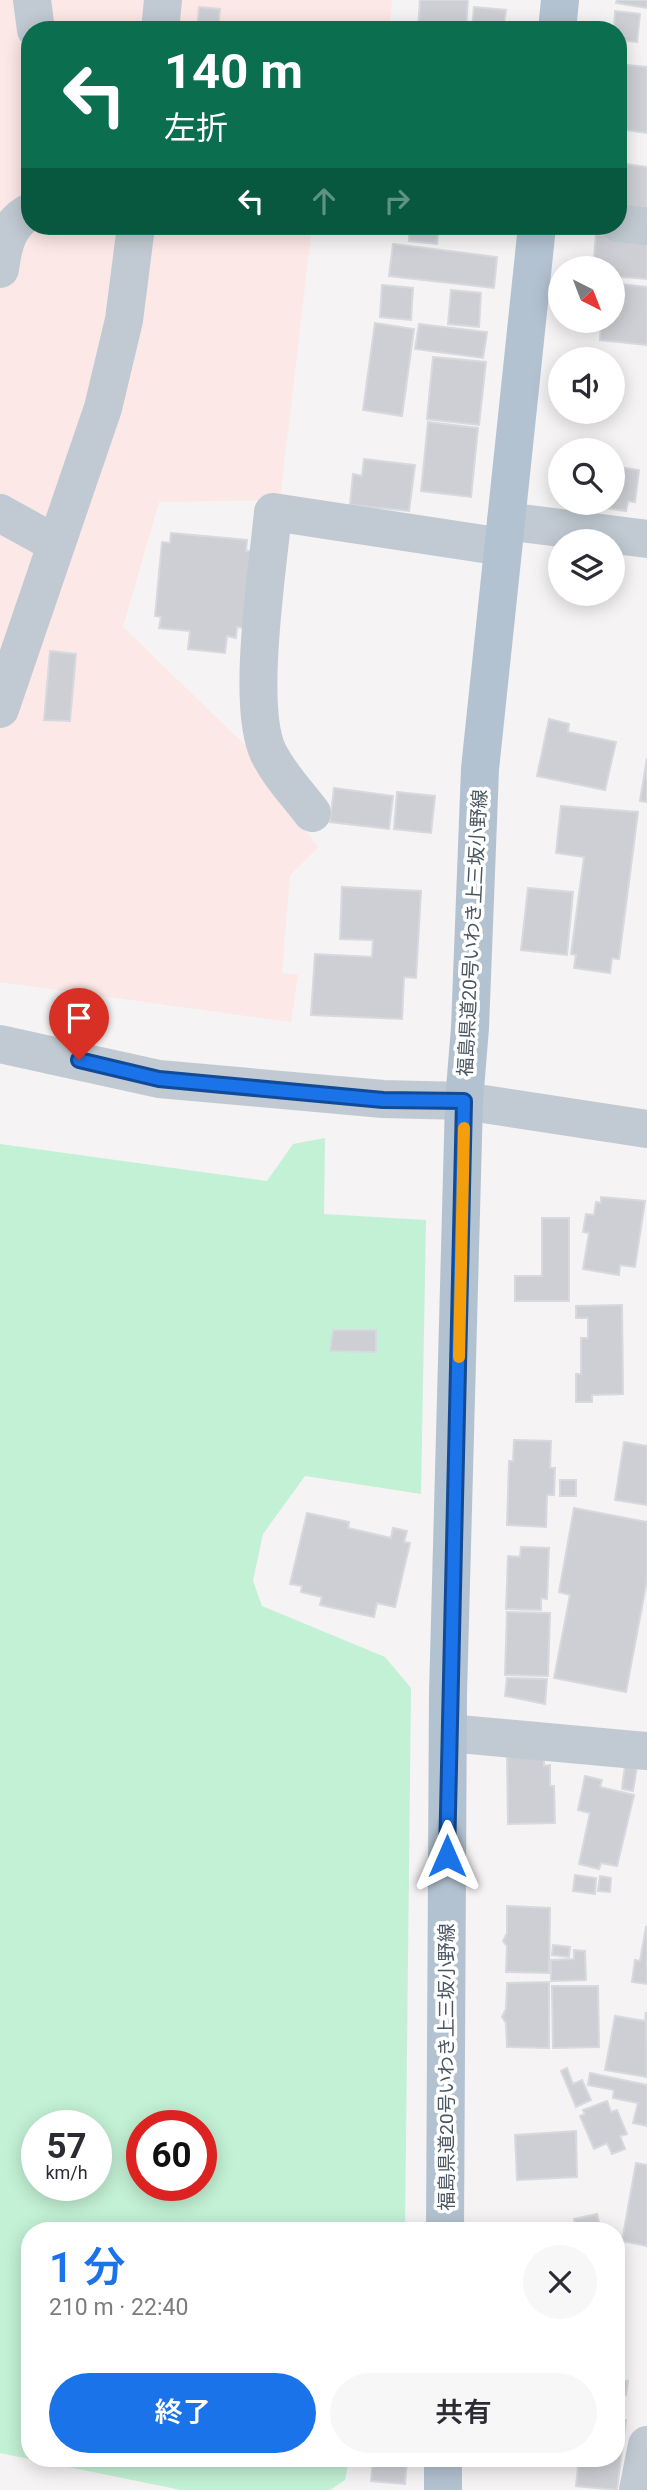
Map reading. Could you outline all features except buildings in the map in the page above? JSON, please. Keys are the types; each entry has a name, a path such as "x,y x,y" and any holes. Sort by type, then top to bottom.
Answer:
{"main road":[{"path":"558,21 560,0"},
{"name":"福島県道20号いわき上三坂小野線","path":"445,2222 448,1733 464,1101 470,1028 480,769 536,235"},
{"path":"443,2467 443,2490"}],"street":[{"path":"32,0 35,21"},
{"path":"161,21 163,0"},
{"path":"0,269 6,242 16,219 21,216"},
{"path":"627,224 647,226"},
{"path":"0,709 103,408 124,320 135,235"},
{"path":"312,813 282,775 268,751 259,724 260,657 273,512 504,534 647,539"},
{"path":"0,513 56,544"},
{"path":"0,1044 159,1079 383,1100 464,1101 647,1129"},
{"path":"448,1733 647,1751"},
{"path":"638,2490 647,2445"}],"shaded area":[{"path":"0,0 392,0 390,21 21,21 21,235 311,235 280,500 159,502 123,627 250,750 318,848 290,875 282,973 298,975 291,1022 0,982"}],"green space":[{"path":"325,1138 324,1214 426,1220 421,1494 305,1476 263,1534 253,1581 262,1606 385,1657 411,1688 405,2222 21,2222 21,2457 0,2453 0,1144 267,1181 293,1144"},
{"path":"68,2467 347,2467 345,2480 330,2490 181,2490"}],"slow traffic":[{"path":"459,1357 464,1128"}],"route":[{"path":"79,1060 159,1079 383,1100 464,1101 464,1182 448,1693 447,1856"}]}
